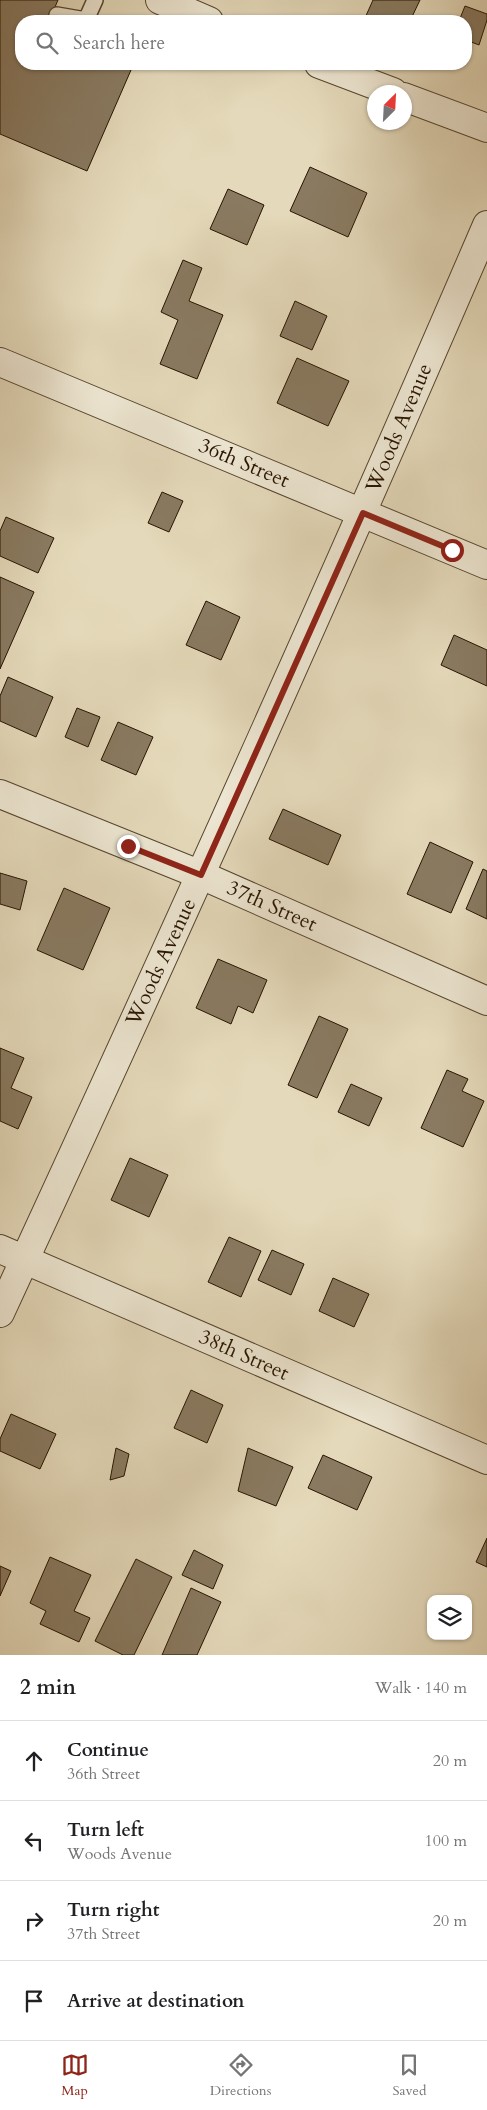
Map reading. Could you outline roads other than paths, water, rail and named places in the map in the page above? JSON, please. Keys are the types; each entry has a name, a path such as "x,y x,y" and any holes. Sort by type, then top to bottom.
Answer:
{"street":[{"path":"160,0 195,15"},
{"path":"334,70 374,85"},
{"path":"412,100 487,128"},
{"name":"Woods Avenue","path":"0,1313 201,875 363,513 487,225"},
{"name":"36th Street","path":"0,362 487,565"},
{"name":"37th Street","path":"0,794 201,875 487,1001"},
{"name":"38th Street","path":"0,1249 487,1460"}],"lane":[{"path":"88,15 95,0"}]}
